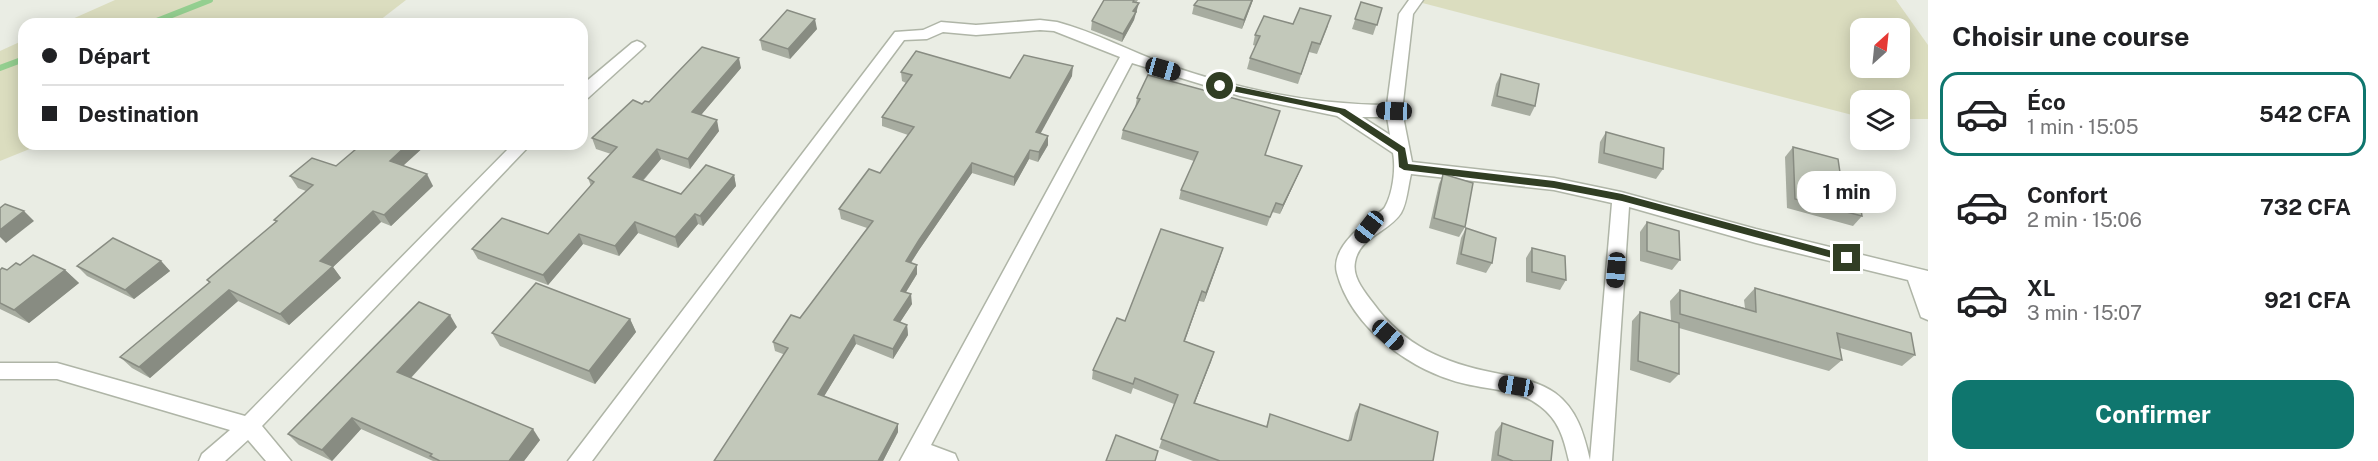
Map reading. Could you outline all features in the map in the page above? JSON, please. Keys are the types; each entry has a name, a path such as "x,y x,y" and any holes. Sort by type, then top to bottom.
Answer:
{"street":[{"path":"1416,0 1406,14 1394,111 1403,159 1393,211 1369,227 1350,252 1344,267 1351,285 1375,323 1415,359 1457,375 1516,386 1546,398 1569,420 1580,461"},
{"path":"579,461 900,35 912,37 927,34 941,27 976,30 1040,25 1056,27 1163,69 1240,91 1342,111 1394,111"},
{"path":"588,89 637,46"},
{"path":"947,461 914,455 1128,56"},
{"path":"1342,111 1403,159 1554,184 1622,198 1756,236 1922,277 1928,312"},
{"path":"210,461 249,426 517,150"},
{"path":"1601,461 1622,198"},
{"path":"0,371 57,370 249,426 280,461"}],"green space":[{"path":"115,0 406,0 383,18 74,18"},
{"path":"1411,0 1896,0 1909,18 1850,18 1850,78 1910,78 1910,20 1928,45 1928,119 1910,119 1910,90 1850,90 1850,114"},
{"path":"18,43 18,150 27,150 0,161 0,51"}],"building":[{"path":"1104,0 1134,0 1133,2 1139,3 1123,34 1092,21"},
{"path":"1198,0 1252,0 1244,20 1194,5"},
{"path":"1361,2 1382,8 1377,25 1355,19"},
{"path":"1300,8 1331,16 1320,44 1312,42 1301,74 1250,58 1260,36 1255,35 1264,16 1293,24"},
{"path":"787,10 815,19 788,49 760,40"},
{"path":"702,47 739,58 692,112 717,120 688,159 657,149 633,177 681,194 706,165 734,175 700,216 695,214 675,237 635,222 615,246 579,234 543,275 472,249 502,218 548,234 594,182 588,178 617,147 592,138 633,100 642,104 645,101 649,102"},
{"path":"916,51 1010,78 1024,55 1073,66 1036,132 1048,136 1039,152 1030,150 1014,177 972,163 919,240 906,261 917,265 901,291 911,294 894,320 907,325 893,349 854,335 818,394 898,424 878,461 714,461 788,348 773,342 791,315 800,318 873,221 839,209 869,169 880,173 914,127 882,117 912,75 901,72"},
{"path":"1501,74 1539,84 1535,106 1497,96"},
{"path":"1148,75 1280,111 1265,155 1302,166 1283,205 1276,203 1270,217 1181,190 1198,152 1123,130 1140,99 1137,98"},
{"path":"1606,132 1664,148 1663,169 1604,153"},
{"path":"1793,147 1838,159 1842,186 1858,191 1862,216 1795,199"},
{"path":"355,150 402,150 390,161 427,174 384,215 373,211 320,261 333,266 280,314 229,290 139,367 120,357 210,282 207,280 277,221 274,220 313,185 290,176 312,158 336,166"},
{"path":"1443,174 1473,183 1465,227 1434,218"},
{"path":"5,204 24,211 0,230 0,208"},
{"path":"1647,222 1679,231 1680,260 1647,251"},
{"path":"1466,228 1496,238 1492,263 1461,254"},
{"path":"1161,229 1223,248 1206,293 1202,291 1184,341 1214,352 1194,403 1267,427 1270,414 1348,441 1351,440 1360,404 1438,432 1433,461 1220,461 1161,439 1178,395 1135,378 1133,384 1093,370 1117,318 1125,321"},
{"path":"113,238 161,261 125,290 77,266"},
{"path":"1532,248 1565,256 1566,280 1532,272"},
{"path":"33,255 65,270 14,310 0,303 0,270 2,268 7,270 16,263 20,265"},
{"path":"536,283 630,319 589,371 492,333"},
{"path":"1755,288 1911,333 1915,355 1837,333 1842,360 1680,314 1680,290 1756,312"},
{"path":"419,302 450,315 397,372 533,429 509,461 440,461 430,456 432,454 352,418 322,450 288,434"},
{"path":"1640,312 1679,323 1679,374 1638,361"},
{"path":"1502,423 1553,441 1551,461 1513,461 1498,455"},
{"path":"1116,435 1158,451 1155,461 1106,461"}],"waterway":[{"path":"164,18 210,0"},
{"path":"0,68 18,61"}],"route":[{"path":"1220,86 1342,111 1402,151 1404,167 1554,184 1622,198 1756,236 1847,258"}]}
